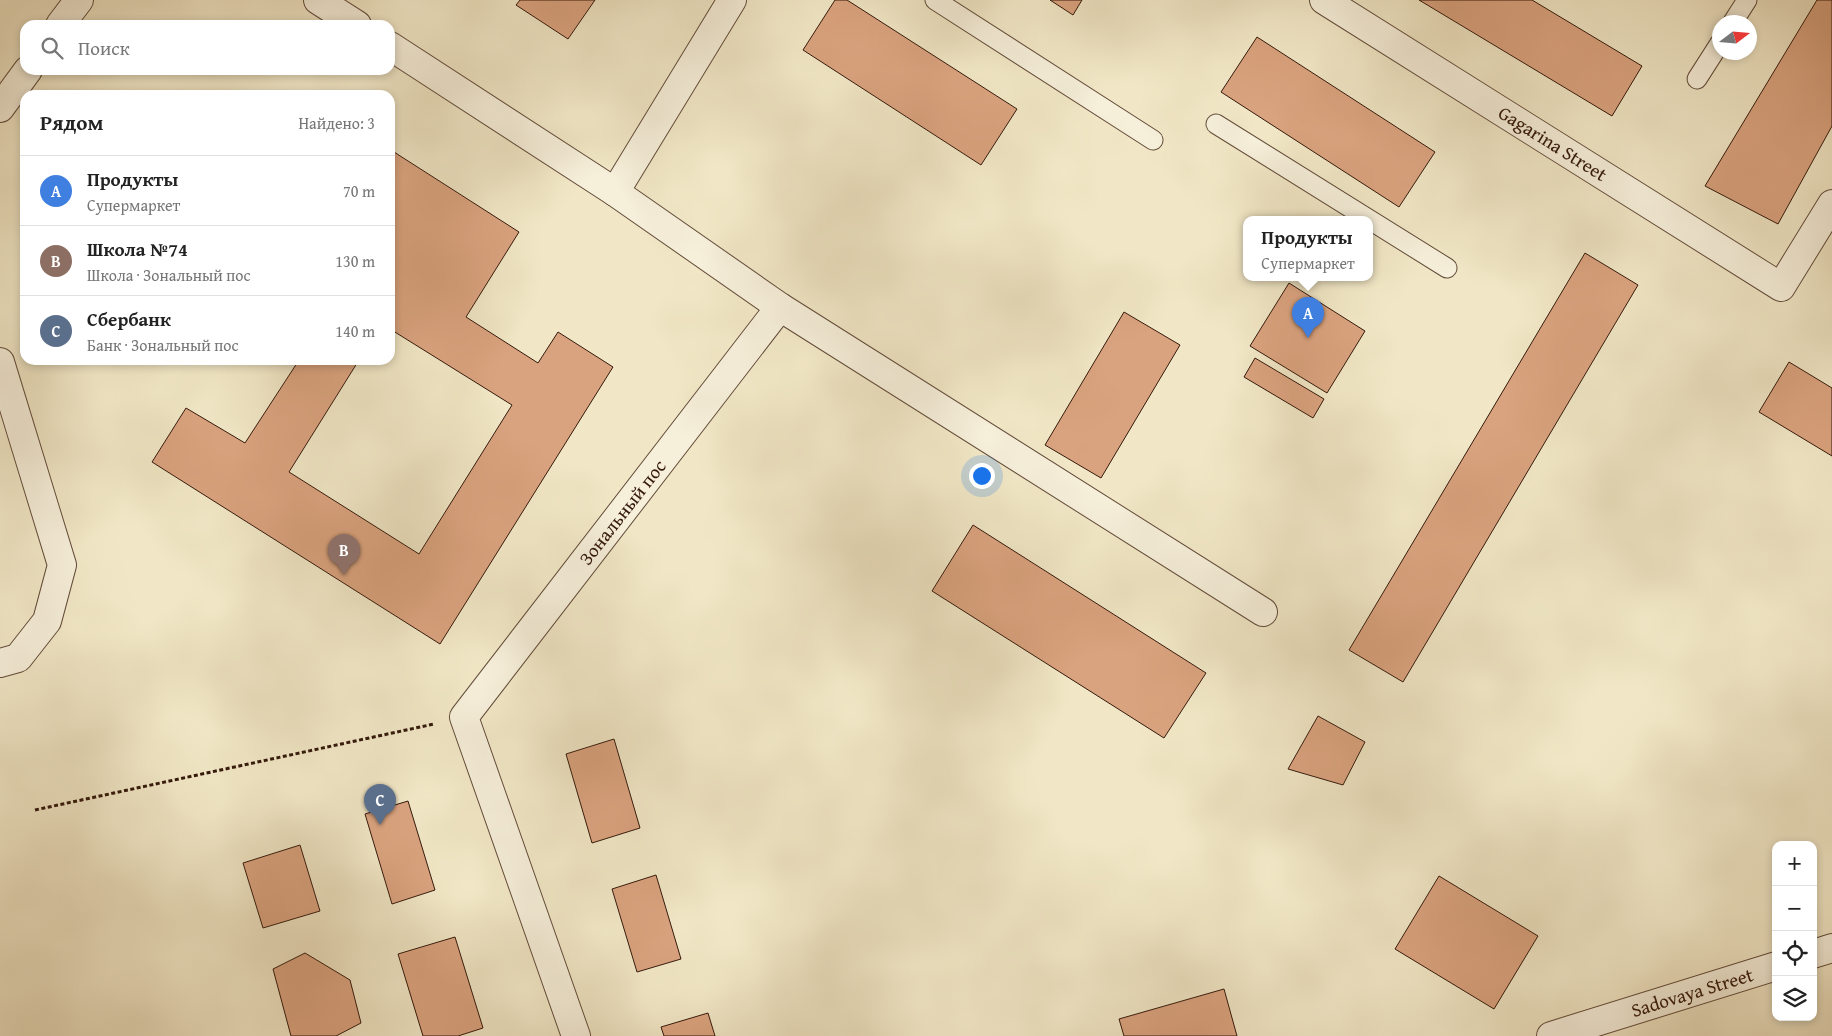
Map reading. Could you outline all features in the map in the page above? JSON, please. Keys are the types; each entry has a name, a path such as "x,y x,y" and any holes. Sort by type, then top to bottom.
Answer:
{"street":[{"path":"64,20 79,0"},
{"path":"318,0 349,20"},
{"path":"615,192 732,0"},
{"name":"Gagarina Street","path":"1324,0 1781,287 1832,204"},
{"path":"395,49 615,192 780,306 1263,612"},
{"path":"0,108 24,75"},
{"name":"Зональный пос","path":"464,717 780,306"},
{"path":"0,362 62,565 47,621 9,660"},
{"path":"464,717 576,1036"},
{"path":"1817,953 1832,948"},
{"name":"Sadovaya Street","path":"1551,1036 1772,967"}],"lane":[{"path":"935,0 1153,140"},
{"path":"1737,15 1747,0"},
{"path":"1696,79 1712,55"},
{"path":"1216,124 1363,216"},
{"path":"1373,222 1446,268"}],"path":[{"path":"35,810 464,717"}],"building":[{"path":"520,0 595,0 568,39 516,5"},
{"path":"835,0 847,0 1017,109 981,165 803,50"},
{"path":"1050,0 1082,0 1073,15"},
{"path":"1419,0 1532,0 1642,66 1612,116"},
{"path":"1817,0 1832,0 1832,126 1778,224 1705,186"},
{"path":"1257,37 1435,152 1399,207 1221,92"},
{"path":"395,153 519,232 466,317 538,363 558,332 613,367 440,644 152,462 186,408 245,443 296,365 356,365 289,472 419,554 512,405 395,332"},
{"path":"1585,253 1638,285 1403,682 1349,650"},
{"path":"1289,283 1365,331 1327,393 1250,346"},
{"path":"1124,312 1180,345 1101,478 1045,445"},
{"path":"1255,358 1324,399 1313,418 1244,377"},
{"path":"1789,362 1832,388 1832,456 1759,412"},
{"path":"973,525 1206,673 1164,738 932,591"},
{"path":"1318,716 1365,742 1343,785 1288,769"},
{"path":"614,739 640,828 592,843 566,754"},
{"path":"408,801 435,890 392,904 365,814"},
{"path":"300,845 320,911 263,928 243,863"},
{"path":"656,875 681,959 637,972 612,889"},
{"path":"1439,876 1538,936 1494,1009 1395,949"},
{"path":"455,937 483,1028 458,1036 423,1036 398,954"},
{"path":"305,953 350,980 361,1023 336,1036 291,1036 273,969"},
{"path":"1224,989 1237,1036 1124,1036 1119,1019"},
{"path":"708,1013 715,1036 664,1036 661,1027"}],"place":[{"name":"Продукты","path":"1308,338"},
{"name":"Школа №74","path":"344,575"},
{"name":"Сбербанк","path":"380,825"}]}
